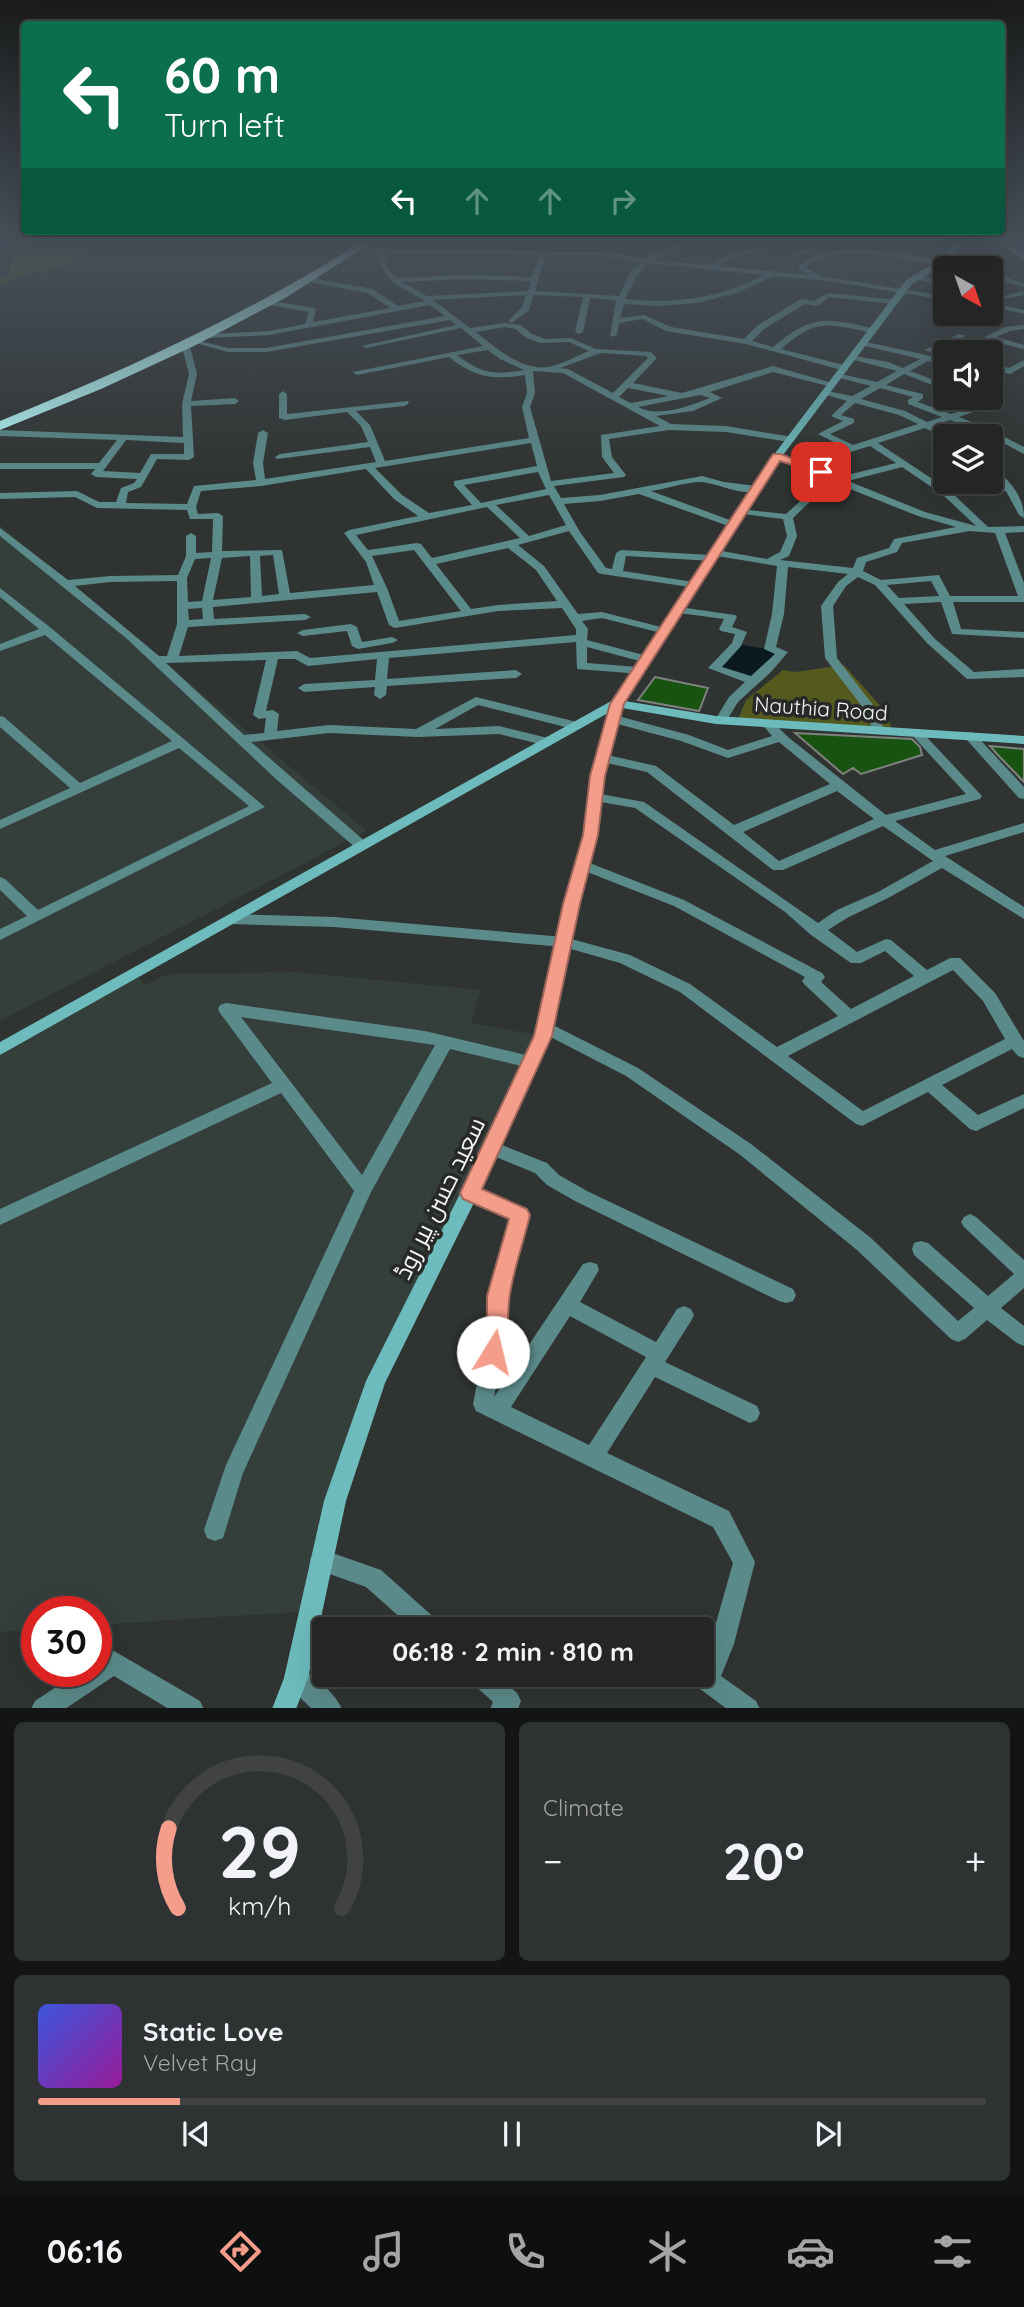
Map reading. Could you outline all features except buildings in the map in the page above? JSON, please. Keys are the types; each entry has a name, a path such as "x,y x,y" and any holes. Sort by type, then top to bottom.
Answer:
{"highway":[{"path":"0,417 97,378 219,321"},
{"path":"0,426 106,383 238,321"}],"street":[{"path":"309,327 310,321"},
{"path":"197,342 340,321"},
{"path":"197,342 228,350 266,350 434,321"},
{"path":"454,321 489,347 528,370"},
{"path":"579,332 581,321"},
{"path":"612,335 615,321"},
{"path":"651,321 669,330 746,342 880,386 920,396 911,402 988,432 1024,451"},
{"path":"746,342 771,321"},
{"path":"774,350 795,332 817,321"},
{"path":"820,321 933,357"},
{"path":"0,1049 577,726 615,711 638,671 777,457 881,321"},
{"path":"985,340 1023,324"},
{"path":"366,346 464,328 505,325 518,327 529,336 544,341 570,340 597,352 648,354 653,358 614,397"},
{"path":"851,447 824,434 851,421 835,416 854,399 962,336"},
{"path":"989,338 1024,347"},
{"path":"120,506 124,491 138,485 154,456 189,457 186,404 197,342"},
{"path":"357,372 489,347"},
{"path":"548,370 597,352"},
{"path":"450,354 491,378 528,370 565,371 669,427"},
{"path":"927,354 933,354"},
{"path":"853,357 888,365 933,383"},
{"path":"1003,369 1010,371 1024,363"},
{"path":"629,406 701,392 773,369 854,399 902,413 933,427"},
{"path":"528,370 531,393 526,407 542,468 572,527 601,571 696,585"},
{"path":"628,385 683,396"},
{"path":"646,415 690,409 718,398 701,392"},
{"path":"283,394 283,417 405,403"},
{"path":"186,404 235,401"},
{"path":"801,464 975,410"},
{"path":"350,411 365,425 382,464"},
{"path":"566,604 498,608 395,625 371,562 349,533 553,492 621,475 607,457 604,437 669,427 726,429 790,439"},
{"path":"0,433 188,440"},
{"path":"261,483 258,463 263,433"},
{"path":"123,438 96,474 143,476"},
{"path":"209,622 207,604 217,554 218,516 194,517 191,508 197,488 261,483 536,440"},
{"path":"869,441 943,488 985,530"},
{"path":"280,457 373,444"},
{"path":"777,457 801,464 920,513 970,528 999,531 1024,528"},
{"path":"788,517 812,495 841,480 902,464"},
{"path":"0,466 103,466"},
{"path":"369,467 398,498 428,517"},
{"path":"527,539 457,483 542,468"},
{"path":"553,492 642,491 702,479 723,485 757,489"},
{"path":"1003,483 1024,515"},
{"path":"1003,489 1008,488"},
{"path":"642,491 734,525"},
{"path":"0,496 78,494 97,505 191,508"},
{"path":"743,511 788,517"},
{"path":"768,562 785,554 792,536 788,517"},
{"path":"429,562 572,527"},
{"path":"878,730 873,713 831,658 827,606 842,584 857,572 861,561 892,550 898,541 970,528"},
{"path":"0,531 156,660 362,846"},
{"path":"896,603 946,598 1024,598 999,531"},
{"path":"172,659 183,624 182,578 191,556 191,536"},
{"path":"510,544 540,568 582,629 581,666 638,671"},
{"path":"365,554 417,546 468,613"},
{"path":"255,552 257,599"},
{"path":"191,556 278,552 285,597"},
{"path":"617,573 621,553 715,556 857,572 879,583 932,641 971,676 1024,673"},
{"path":"721,720 728,705 751,680 774,663 782,652 770,649 778,614 783,564"},
{"path":"879,583 935,577 946,598 956,632 1024,635"},
{"path":"64,584 110,579 182,578"},
{"path":"184,606 382,588"},
{"path":"0,591 258,807 0,934"},
{"path":"297,655 303,634 308,595"},
{"path":"679,610 731,617 724,629 741,632 737,644 714,668 751,680"},
{"path":"575,618 602,615 665,631"},
{"path":"183,624 305,617"},
{"path":"303,634 351,627 358,646 392,640"},
{"path":"0,649 47,630"},
{"path":"156,660 297,655 308,662 582,640 647,659"},
{"path":"380,689 383,654"},
{"path":"270,736 273,714 259,715 272,656"},
{"path":"304,688 380,689 516,674"},
{"path":"418,733 476,701 577,726"},
{"path":"615,711 728,754 781,737"},
{"name":"Nauthia Road","path":"615,711 1024,740"},
{"name":"سعید حسن پیر روڈ","path":"284,1708 296,1678 335,1501 376,1381 492,1148 545,1027 591,835 597,776 615,711"},
{"path":"0,720 79,789"},
{"path":"768,723 781,737 884,820 1024,914"},
{"path":"242,739 329,729 418,733 499,730 548,742"},
{"path":"603,758 651,769 778,867 884,820 975,796 916,733"},
{"path":"970,736 1024,795"},
{"path":"0,825 181,742"},
{"path":"733,831 839,785"},
{"path":"595,797 639,805 790,909 856,959 886,944 924,976"},
{"path":"816,931 842,914 884,895 938,858 1024,827"},
{"path":"582,865 679,903 785,958 817,977 810,981 848,1016"},
{"path":"0,882 37,916"},
{"path":"232,919 334,922 564,942 625,959 685,988 862,1119 1019,1046 989,997 955,962 776,1055"},
{"path":"363,1190 226,1009 446,1041 530,1062"},
{"path":"545,1027 632,1072 745,1149 864,1244 958,1333 1024,1274 970,1222"},
{"path":"215,1531 233,1472 363,1190 446,1041"},
{"path":"0,1217 284,1085"},
{"path":"931,1085 976,1124 1024,1100"},
{"path":"492,1148 541,1168 553,1180 581,1196 786,1295"},
{"path":"470,1193 520,1215 498,1296 498,1326 483,1404 721,1519 744,1562 708,1681 747,1708"},
{"path":"921,1249 1024,1337"},
{"path":"497,1410 590,1270"},
{"path":"567,1305 655,1360 750,1413"},
{"path":"593,1457 684,1315"},
{"path":"321,1560 373,1578 417,1617"},
{"path":"45,1708 114,1663 190,1708"},
{"path":"296,1678 329,1708"},
{"path":"493,1687 509,1701 503,1708"}],"shaded area":[{"path":"0,525 367,831 0,1021"},
{"path":"737,644 785,652 751,680 714,668"},
{"path":"297,972 481,990 471,1023 543,1036 376,1381 310,1611 112,1624 112,1596 21,1596 21,1630 0,1632 0,1049 136,973 145,985 168,974"}],"green space":[{"path":"844,665 884,710 892,729 738,719 746,700 783,670 795,672"}],"route":[{"path":"493,1352 498,1326 498,1296 520,1215 470,1193 543,1036 572,904 591,835 597,776 617,704 777,457 821,472"}]}
